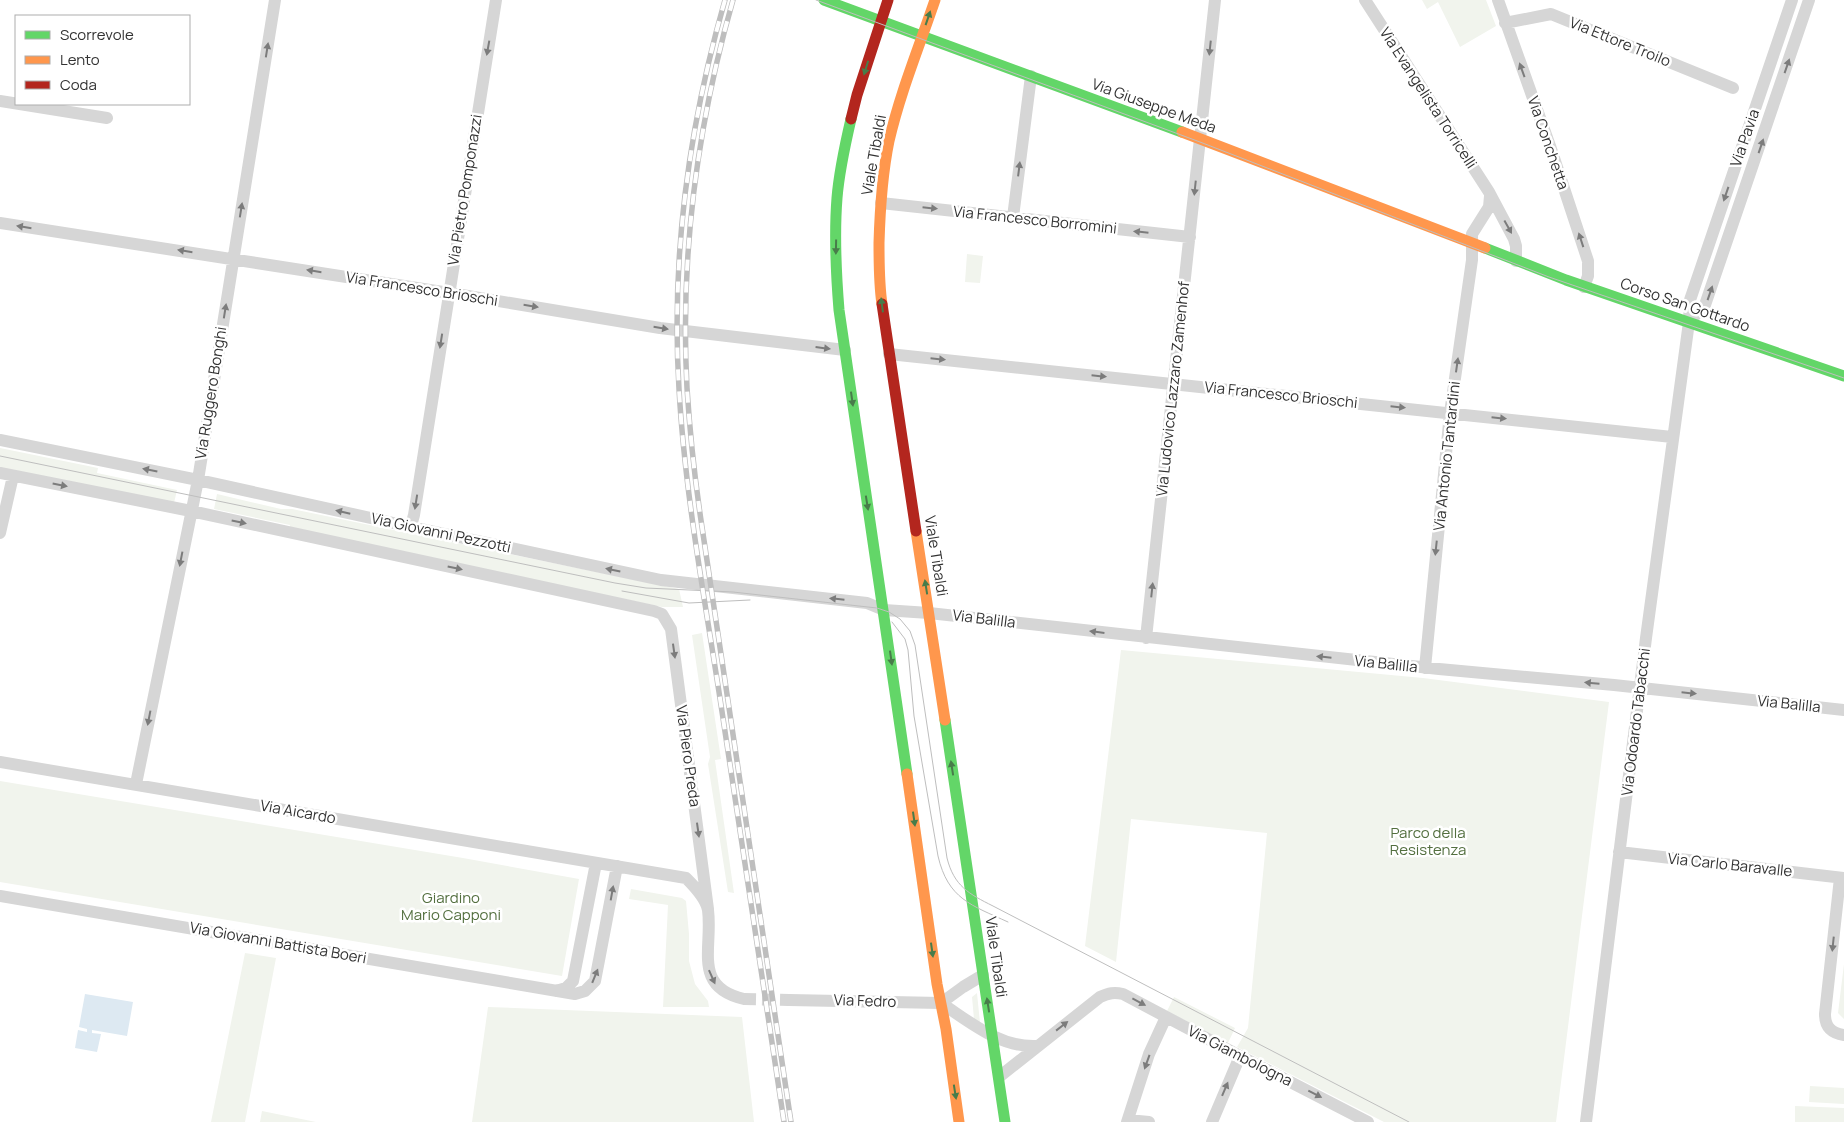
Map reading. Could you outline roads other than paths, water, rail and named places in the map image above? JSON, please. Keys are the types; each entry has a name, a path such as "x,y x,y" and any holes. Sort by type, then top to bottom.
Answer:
{"main road":[{"name":"Via Giuseppe Meda","path":"824,0 1200,139 1516,261"},
{"name":"Viale Tibaldi","path":"888,0 850,125 841,167 837,198 835,251 839,310 959,1122"},
{"name":"Viale Tibaldi","path":"935,0 888,142 881,203 880,288 1005,1122"},
{"name":"Corso San Gottardo","path":"1516,261 1584,287 1844,376"}],"street":[{"name":"Via Ruggero Bonghi","path":"136,784 198,480 275,0"},
{"name":"Via Pietro Pomponazzi","path":"407,526 412,522 414,515 496,0"},
{"name":"Via Ludovico Lazzaro Zamenhof","path":"1146,638 1215,0"},
{"name":"Via Evangelista Torricelli","path":"1365,0 1490,196 1514,239 1516,261"},
{"name":"Via Conchetta","path":"1498,0 1550,146 1588,261 1588,276 1584,287"},
{"name":"Via Pavia","path":"1689,322 1690,300 1792,0"},
{"name":"Via Pavia","path":"1689,322 1706,305 1809,0"},
{"name":"Via Ettore Troilo","path":"1506,23 1551,14 1733,88"},
{"path":"1785,22 1800,28"},
{"path":"1013,217 1031,76"},
{"path":"0,102 15,104"},
{"path":"20,105 107,118"},
{"name":"Via Antonio Tantardini","path":"1425,668 1450,413 1473,245 1472,234 1489,207 1490,196"},
{"name":"Via Francesco Borromini","path":"881,203 1190,237"},
{"name":"Via Francesco Brioschi","path":"0,223 660,328 845,350"},
{"path":"1706,254 1722,259"},
{"name":"Via Odoardo Tabacchi","path":"1586,1122 1672,437 1689,322"},
{"name":"Via Francesco Brioschi","path":"889,354 1672,437"},
{"name":"Via Giovanni Pezzotti","path":"0,440 198,480 661,580 867,603 884,610 929,613"},
{"path":"0,533 6,474 191,511"},
{"name":"Via Piero Preda","path":"191,511 662,614 671,629 701,852 708,909 708,967 714,982 720,990 728,995 744,999"},
{"name":"Via Balilla","path":"929,613 1425,668 1640,688 1844,710"},
{"name":"Via Aicardo","path":"0,762 686,878"},
{"path":"701,852 696,868 686,878 702,897 708,909"},
{"name":"Via Carlo Baravalle","path":"1619,852 1842,878"},
{"path":"556,991 566,988 573,981 596,863"},
{"name":"Via Giovanni Battista Boeri","path":"0,896 574,994 585,990 595,981 617,866"},
{"path":"1842,878 1825,1022 1828,1028 1835,1033 1844,1035"},
{"path":"983,975 941,1003 992,1036 1018,1045 1036,1046"},
{"name":"Via Giambologna","path":"1036,1046 1087,1007 1111,992 1123,994 1368,1122"},
{"name":"Via Fedro","path":"789,1000 941,1003"},
{"path":"1149,1122 1128,1121 1149,1054 1166,1017"},
{"path":"999,1077 1036,1046"},
{"path":"1212,1122 1240,1056"},
{"path":"1343,1109 1349,1122"}],"tunnel":[{"path":"744,999 789,1000"}],"tram line":[{"path":"816,0 1200,142 1549,277 1844,378"},
{"path":"0,456 615,583 646,588 733,592 877,608 889,612 900,619 910,631 915,645 947,858 954,876 964,888 984,902 1409,1122"},
{"path":"622,591 689,603 750,600"},
{"path":"892,622 905,639 908,650 914,716 942,870 948,882 963,899 983,911 1008,922"}],"railway":[{"path":"725,0 701,95 686,192 678,291 679,389 696,547 784,1122"},
{"path":"733,0 720,47 710,95 694,192 686,290 687,388 699,510 791,1122"}],"park label":[{"name":"Parco della Resistenza","path":"1428,842"},
{"name":"Giardino Mario Capponi","path":"451,906"}]}
